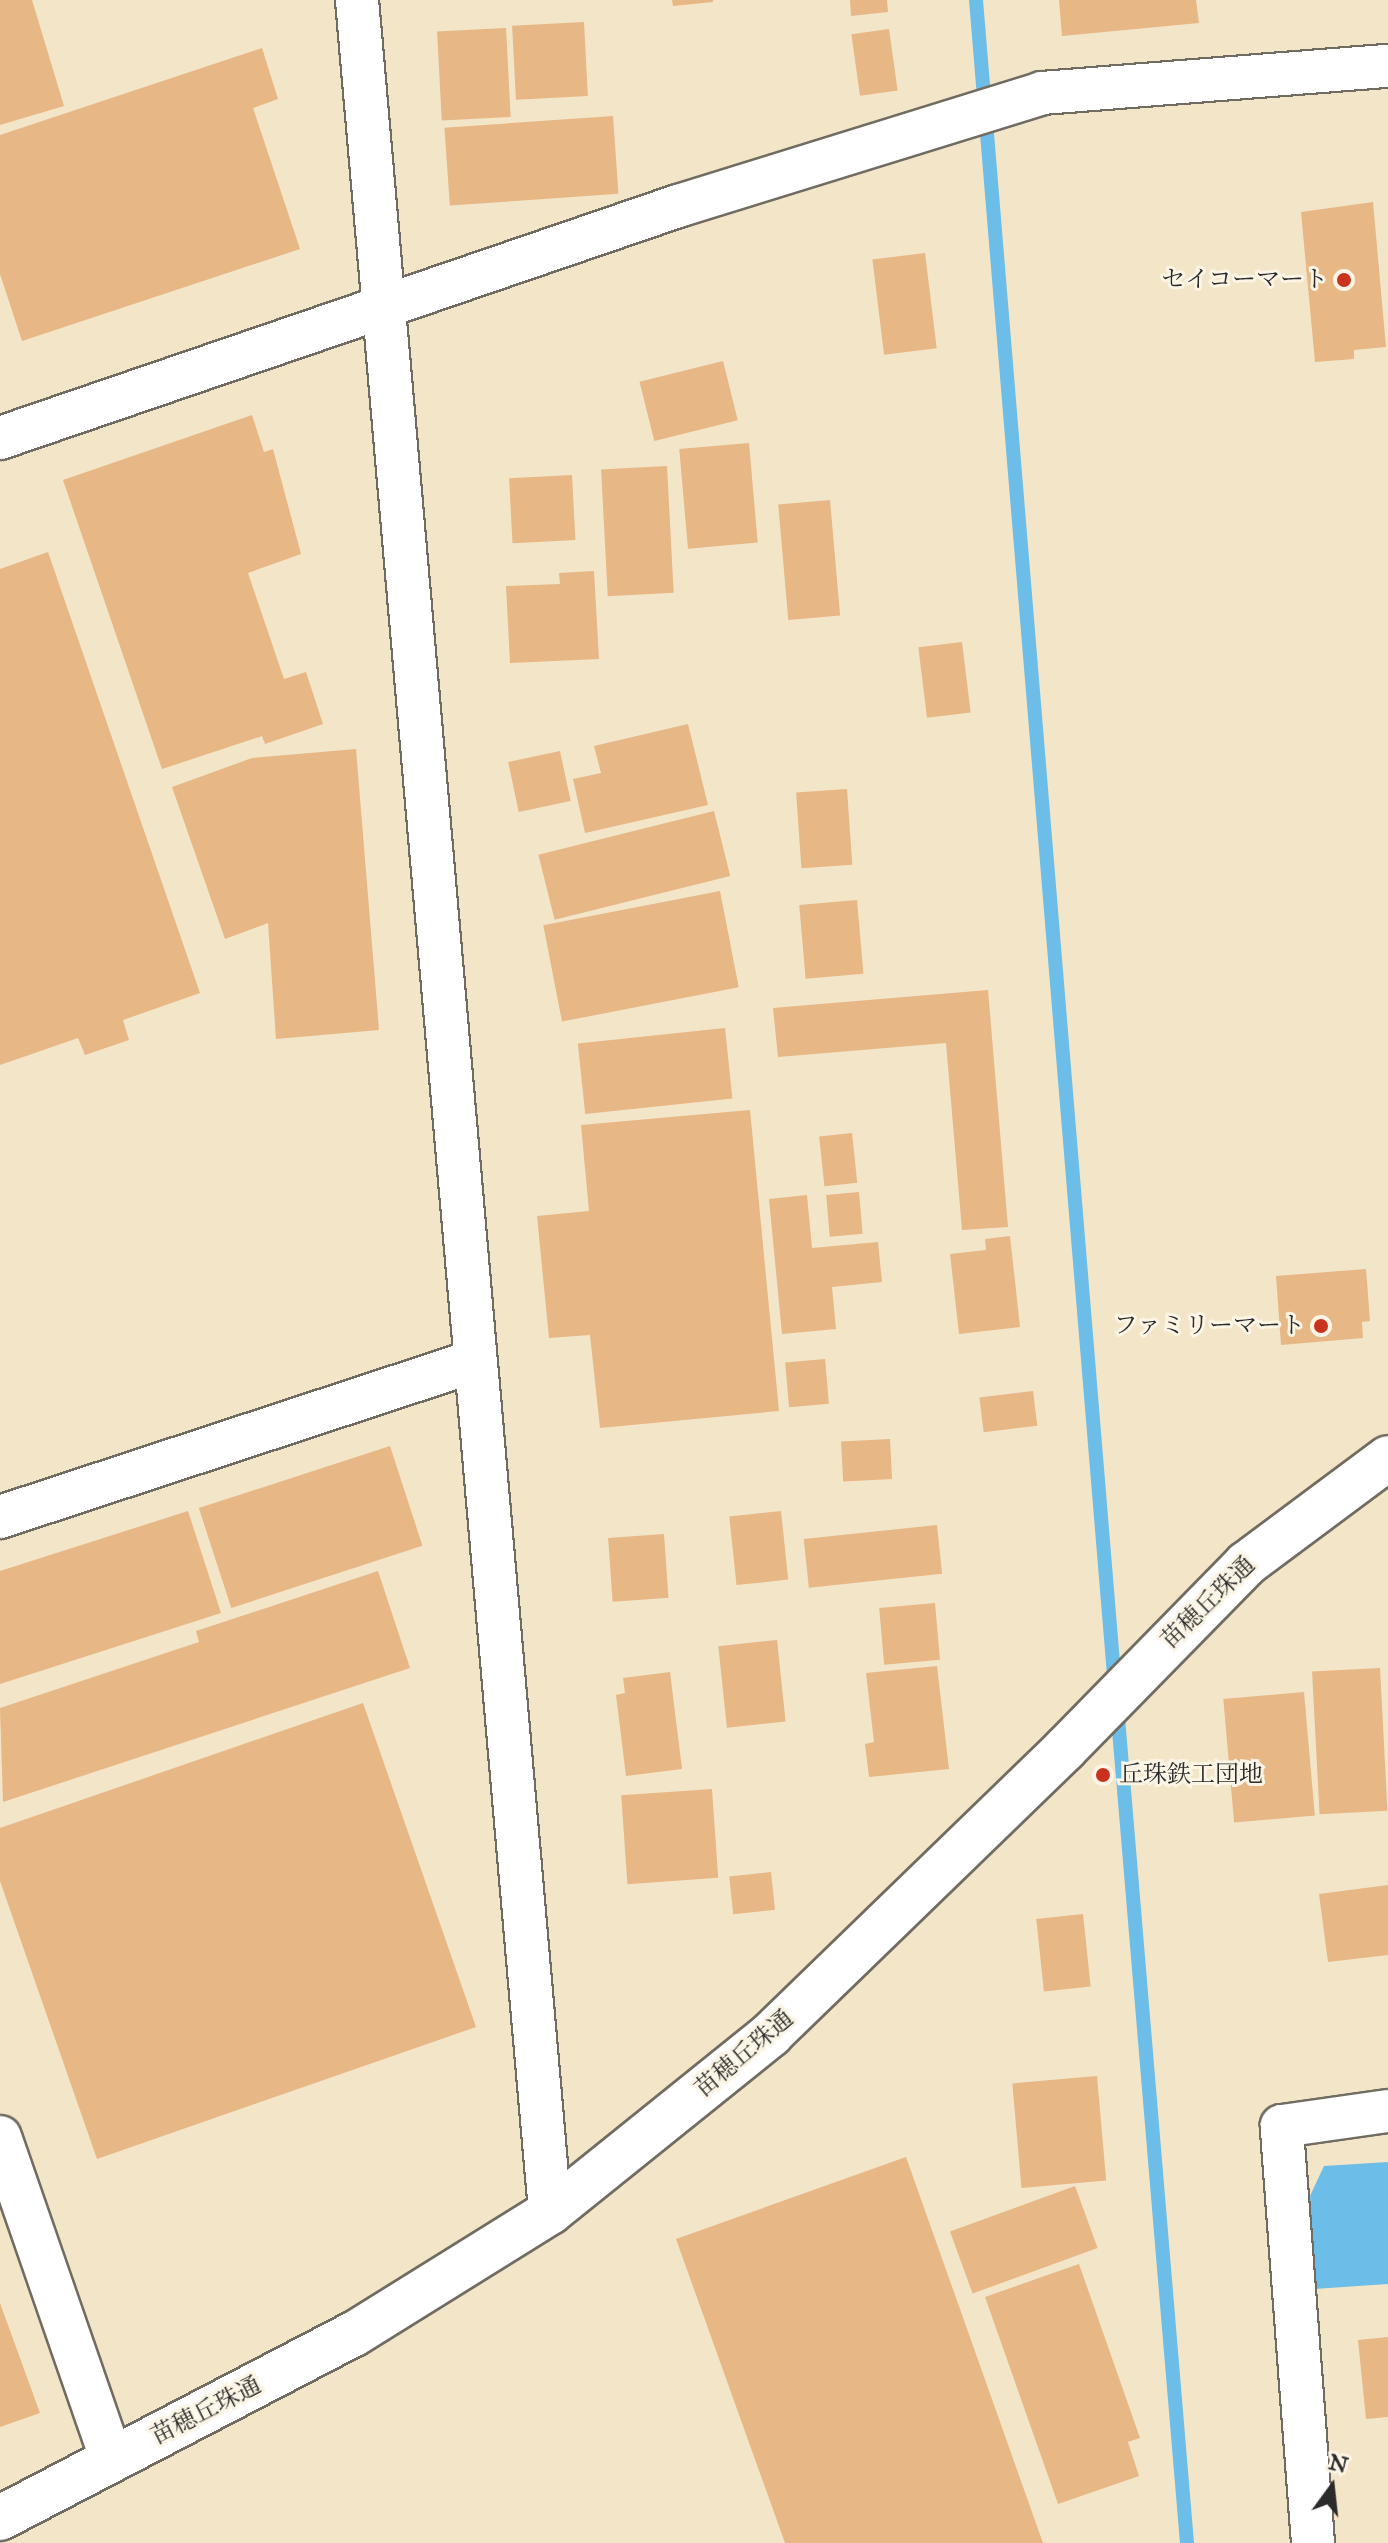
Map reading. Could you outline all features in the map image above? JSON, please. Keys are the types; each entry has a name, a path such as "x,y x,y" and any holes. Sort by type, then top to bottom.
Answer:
{"street":[{"path":"357,0 550,2212"},
{"path":"0,438 941,121 1042,93 1388,66"},
{"path":"0,1517 474,1361"},
{"name":"苗穂丘珠通","path":"0,2518 354,2334 550,2212 771,2034 1065,1749 1246,1564 1388,1458"},
{"path":"1313,2543 1282,2126 1388,2111"},
{"path":"0,2137 112,2460"}],"water":[{"path":"1388,2162 1388,2284 1314,2289 1310,2196 1324,2166"}],"building":[{"path":"0,0 32,0 64,106 0,125"},
{"path":"672,0 713,0 713,2 673,6"},
{"path":"850,0 887,0 888,12 851,16"},
{"path":"1059,0 1196,0 1199,23 1062,36"},
{"path":"584,22 588,96 516,100 512,26"},
{"path":"506,28 511,117 442,120 437,32"},
{"path":"889,29 898,90 860,96 851,34"},
{"path":"262,48 278,99 253,108 300,249 22,341 0,274 0,135"},
{"path":"613,116 618,194 450,206 444,128"},
{"name":"セイコーマート","path":"1373,202 1386,347 1354,350 1354,359 1315,362 1301,212"},
{"path":"925,253 937,348 884,355 872,259"},
{"path":"723,361 738,420 654,441 640,382"},
{"path":"252,415 264,452 273,449 301,554 248,573 284,679 306,672 323,724 265,744 262,736 162,769 63,480"},
{"path":"749,443 758,543 688,549 679,449"},
{"path":"667,466 674,593 608,596 601,469"},
{"path":"572,475 575,540 512,543 509,478"},
{"path":"830,500 840,616 788,620 778,505"},
{"path":"48,552 200,993 123,1020 129,1040 85,1055 78,1038 0,1065 0,569"},
{"path":"594,571 599,659 510,663 506,586 560,584 559,573"},
{"path":"962,642 971,712 927,718 918,647"},
{"path":"688,724 708,805 585,833 573,779 601,773 594,746"},
{"path":"356,749 379,1030 276,1039 268,923 225,939 172,787 252,758"},
{"path":"560,751 571,801 519,812 508,762"},
{"path":"847,789 852,865 801,868 796,793"},
{"path":"714,811 730,876 555,920 538,855"},
{"path":"720,891 739,987 562,1022 543,925"},
{"path":"857,900 863,974 806,979 799,905"},
{"path":"988,990 1008,1227 962,1230 946,1043 778,1057 773,1008"},
{"path":"725,1028 732,1099 585,1114 578,1043"},
{"path":"750,1110 779,1411 600,1428 590,1335 549,1338 537,1216 589,1211 581,1125"},
{"path":"852,1133 857,1183 824,1186 819,1136"},
{"path":"859,1192 863,1234 830,1237 826,1195"},
{"path":"807,1195 812,1248 878,1242 882,1282 832,1287 836,1329 782,1334 769,1199"},
{"path":"1010,1236 1020,1327 959,1334 950,1254 986,1250 985,1239"},
{"path":"1366,1269 1370,1321 1362,1322 1363,1338 1281,1345 1276,1276"},
{"path":"825,1359 829,1404 789,1407 785,1362"},
{"path":"1033,1391 1037,1426 984,1432 979,1398"},
{"path":"890,1439 892,1479 843,1482 841,1442"},
{"path":"390,1446 422,1546 231,1608 199,1508"},
{"path":"188,1511 221,1613 0,1684 0,1571"},
{"path":"781,1511 788,1580 736,1585 729,1516"},
{"path":"937,1525 942,1574 809,1588 804,1539"},
{"path":"664,1534 668,1598 613,1602 608,1538"},
{"path":"378,1571 410,1668 3,1802 0,1708 199,1642 196,1631"},
{"path":"935,1603 940,1660 884,1665 879,1608"},
{"path":"777,1640 786,1722 727,1728 718,1646"},
{"path":"937,1666 949,1769 869,1777 865,1744 874,1742 866,1673"},
{"path":"1380,1668 1387,1811 1320,1814 1312,1672"},
{"path":"670,1672 682,1769 626,1776 616,1695 625,1693 623,1678"},
{"path":"1304,1692 1315,1816 1234,1823 1223,1699"},
{"path":"363,1703 476,2027 97,2159 0,1881 0,1828"},
{"path":"712,1789 718,1878 627,1884 621,1795"},
{"path":"771,1872 775,1910 733,1914 729,1876"},
{"path":"1388,1885 1388,1955 1328,1962 1319,1894"},
{"path":"1083,1914 1091,1987 1044,1992 1036,1919"},
{"path":"1097,2076 1106,2181 1021,2188 1012,2083"},
{"path":"906,2157 1043,2543 785,2543 676,2239"},
{"path":"1075,2186 1098,2248 973,2294 950,2231"},
{"path":"1079,2264 1140,2438 1128,2442 1139,2476 1058,2504 985,2297"},
{"path":"0,2303 40,2413 0,2427"},
{"path":"1388,2337 1388,2417 1366,2419 1358,2340"}],"waterway":[{"path":"976,0 1115,1686"},
{"path":"1117,1706 1187,2543"}],"place":[{"name":"セイコーマート","path":"1344,280"},
{"name":"ファミリーマート","path":"1321,1326"},
{"name":"丘珠鉄工団地","path":"1103,1775"}]}
